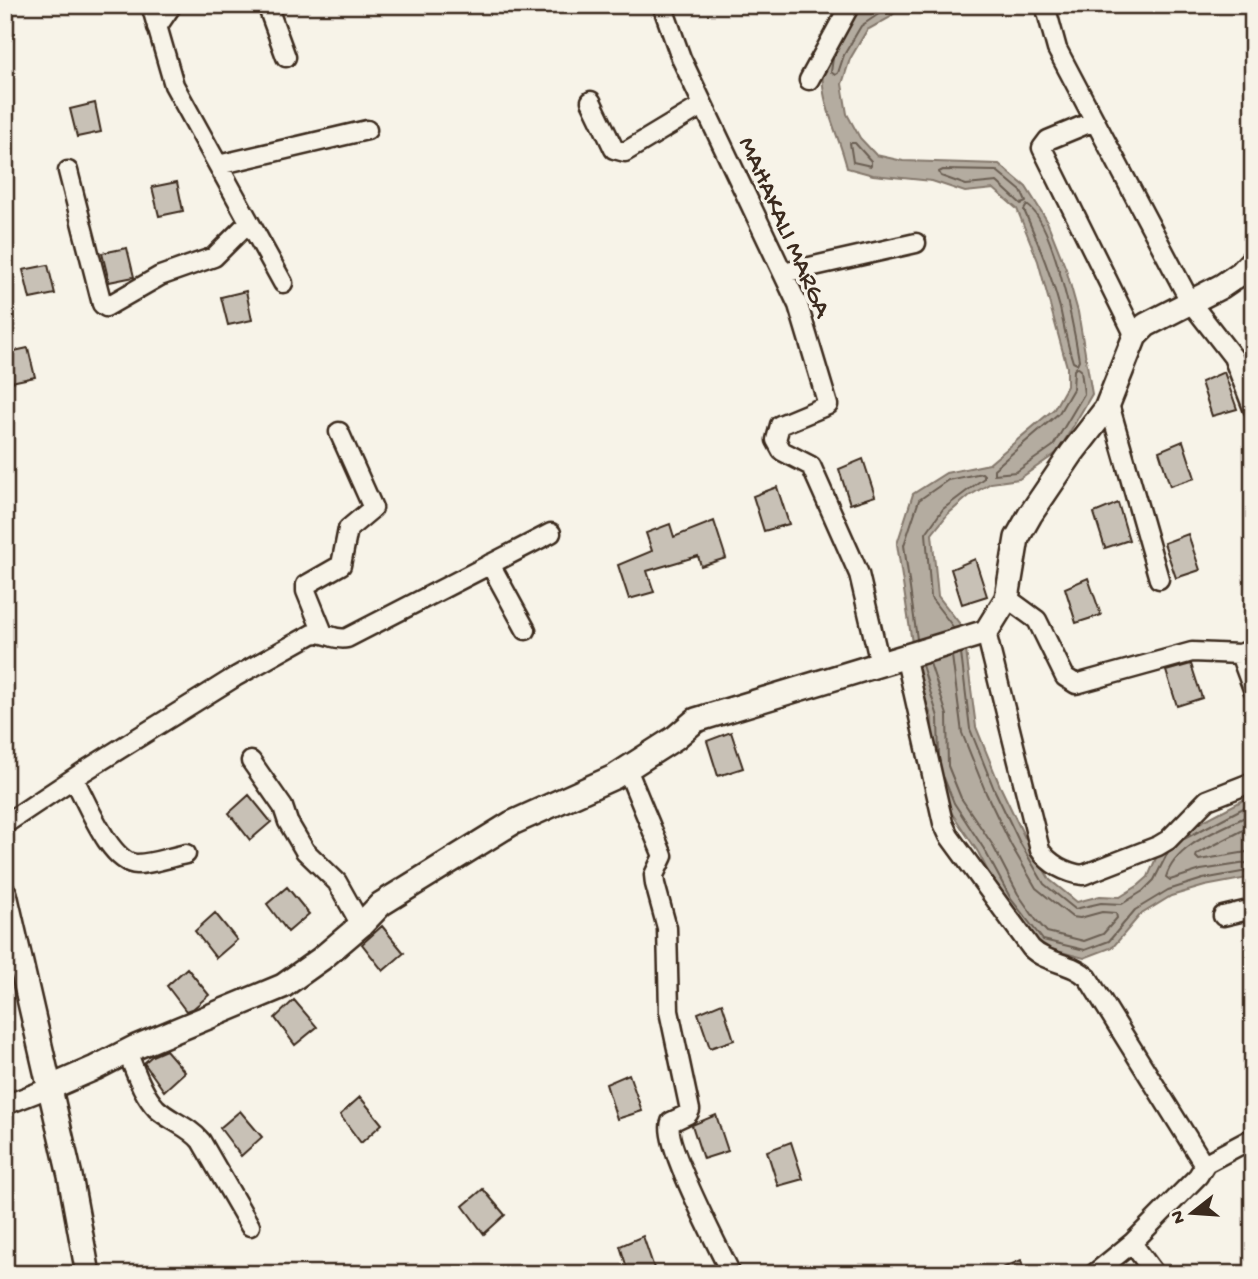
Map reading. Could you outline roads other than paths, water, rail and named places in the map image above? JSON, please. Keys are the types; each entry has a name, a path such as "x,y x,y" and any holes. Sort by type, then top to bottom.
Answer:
{"main road":[{"path":"50,1088 127,1052 284,986 321,959 381,905 478,842 512,823 627,769 675,738 696,720 978,634 1007,598 1017,538 1023,526 1109,404 1135,335 1146,325 1222,286 1241,273 1253,260"},
{"path":"5,894 8,926 50,1088 88,1274"}],"street":[{"path":"151,5 174,85 283,283"},
{"path":"157,27 172,5"},
{"path":"267,5 286,57"},
{"name":"MAHAKALI MARGA","path":"662,5 681,58 798,305 828,405 780,425 776,440 782,452 811,466 859,574 880,664"},
{"path":"809,80 850,5"},
{"path":"1045,5 1056,49 1191,303 1233,357 1253,408"},
{"path":"591,101 614,149 620,152 625,152 703,104"},
{"path":"1094,121 1048,140 1042,148 1135,335"},
{"path":"218,165 367,130"},
{"path":"68,171 102,304 107,307 160,276 214,257 249,222"},
{"path":"783,273 916,243"},
{"path":"1109,404 1159,579"},
{"path":"323,633 306,585 341,565 348,529 373,508 339,432"},
{"path":"5,824 235,677 312,634 323,633 334,639 347,638 551,533"},
{"path":"490,564 526,630"},
{"path":"1007,598 1037,620 1065,677 1076,684 1192,652 1247,652 1253,689"},
{"path":"978,634 1040,849 1046,859 1054,864 1083,875 1158,846 1168,840 1207,800 1253,782"},
{"path":"908,654 938,809 949,836 1031,948 1041,957 1075,969 1088,978 1200,1158 1206,1163"},
{"path":"251,761 283,807 288,822 305,851 337,882 361,925"},
{"path":"627,769 663,856 654,875 667,928 669,1012 690,1110 688,1114 671,1122 669,1131 681,1168 731,1274"},
{"path":"74,779 111,849 123,860 136,864 186,854"},
{"path":"1223,916 1253,909"},
{"path":"127,1052 155,1107 195,1133 201,1141 250,1226"},
{"path":"5,1105 50,1088"},
{"path":"1094,1274 1132,1243 1198,1176 1206,1163 1253,1138"},
{"path":"1132,1243 1155,1274"}],"water":[{"path":"855,5 903,5 889,18 867,30 850,59 842,84 847,114 860,138 876,155 903,161 999,164 1026,187 1046,219 1066,269 1078,312 1092,394 1058,452 1019,479 991,483 969,496 948,514 932,534 938,596 963,628 976,727 1025,838 1050,880 1077,902 1100,896 1120,897 1148,877 1159,851 1180,833 1253,795 1253,877 1171,896 1140,915 1113,947 1084,958 1038,946 1004,902 978,852 947,806 933,770 932,718 917,676 897,544 913,494 946,473 989,464 1054,409 1067,386 1067,367 1038,261 1017,209 994,189 965,192 932,181 873,175 847,168 828,111 823,67 836,34"}]}
